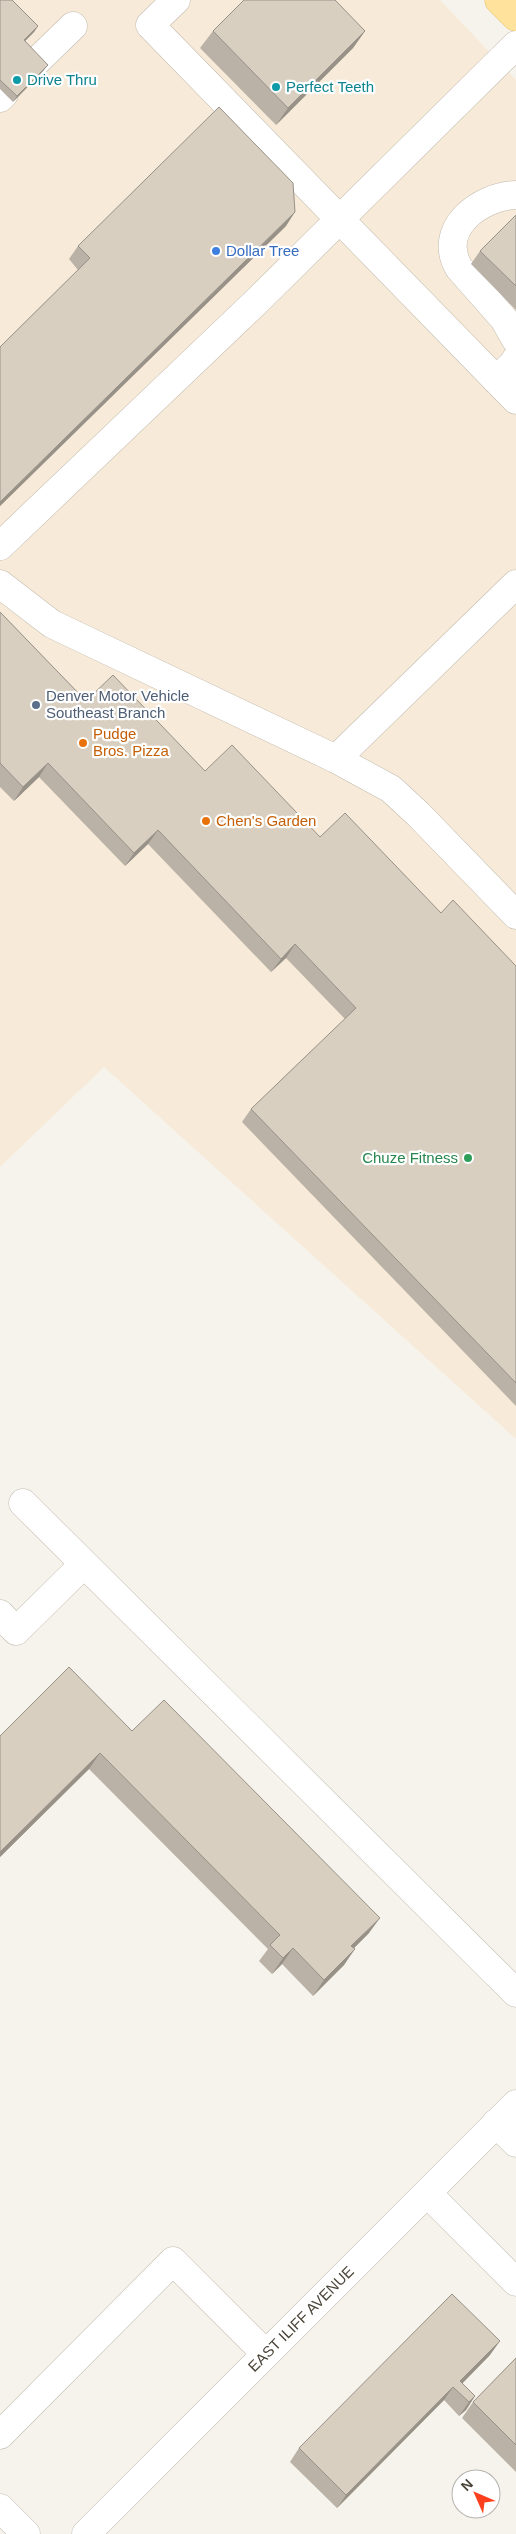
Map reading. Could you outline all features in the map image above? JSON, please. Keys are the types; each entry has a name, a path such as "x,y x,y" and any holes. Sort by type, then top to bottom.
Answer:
{"main road":[{"path":"499,0 516,17"}],"street":[{"path":"176,0 150,25 516,400"},
{"path":"36,62 73,26"},
{"path":"0,546 340,219 516,46"},
{"path":"516,195 487,201 465,217 455,231 452,250 459,268 504,319 516,340"},
{"path":"496,380 516,359"},
{"path":"0,584 24,605 52,624 336,759 376,780 403,800 516,915"},
{"path":"336,759 516,584"},
{"path":"23,1503 516,1993"},
{"path":"0,1614 16,1631 84,1564"},
{"name":"EAST ILIFF AVENUE","path":"86,2534 516,2104"},
{"path":"496,2123 516,2144"},
{"path":"427,2193 516,2282"},
{"path":"0,2435 173,2261 266,2354"},
{"path":"0,2508 26,2534"}],"shaded area":[{"path":"0,0 440,0 516,80 516,1439 104,1067 0,1167"}],"building":[{"path":"0,0 12,0 38,26 24,40 48,65 17,96 0,80"},
{"name":"Perfect Teeth","path":"244,0 335,0 365,31 288,108 213,31"},
{"path":"219,107 293,183 295,212 0,502 0,347 90,258 78,246"},
{"path":"516,215 516,286 480,251"},
{"path":"0,612 86,701 113,675 205,771 232,745 320,837 345,813 441,913 453,900 516,966 516,1383 251,1109 356,1008 295,944 281,959 158,830 134,853 48,763 23,787 0,763"},
{"path":"69,1667 132,1731 164,1700 380,1918 351,1946 355,1949 324,1980 293,1948 283,1958 270,1945 280,1935 100,1753 0,1852 0,1736"},
{"path":"452,2294 500,2341 460,2381 475,2396 469,2402 453,2387 346,2495 299,2448"},
{"path":"516,2358 516,2445 473,2402"}],"place":[{"name":"Drive Thru","path":"17,80"},
{"name":"Perfect Teeth","path":"276,87"},
{"name":"Dollar Tree","path":"216,251"},
{"name":"Denver Motor Vehicle Southeast Branch","path":"36,705"},
{"name":"Pudge Bros. Pizza","path":"83,743"},
{"name":"Chen's Garden","path":"206,821"},
{"name":"Chuze Fitness","path":"468,1158"}]}
